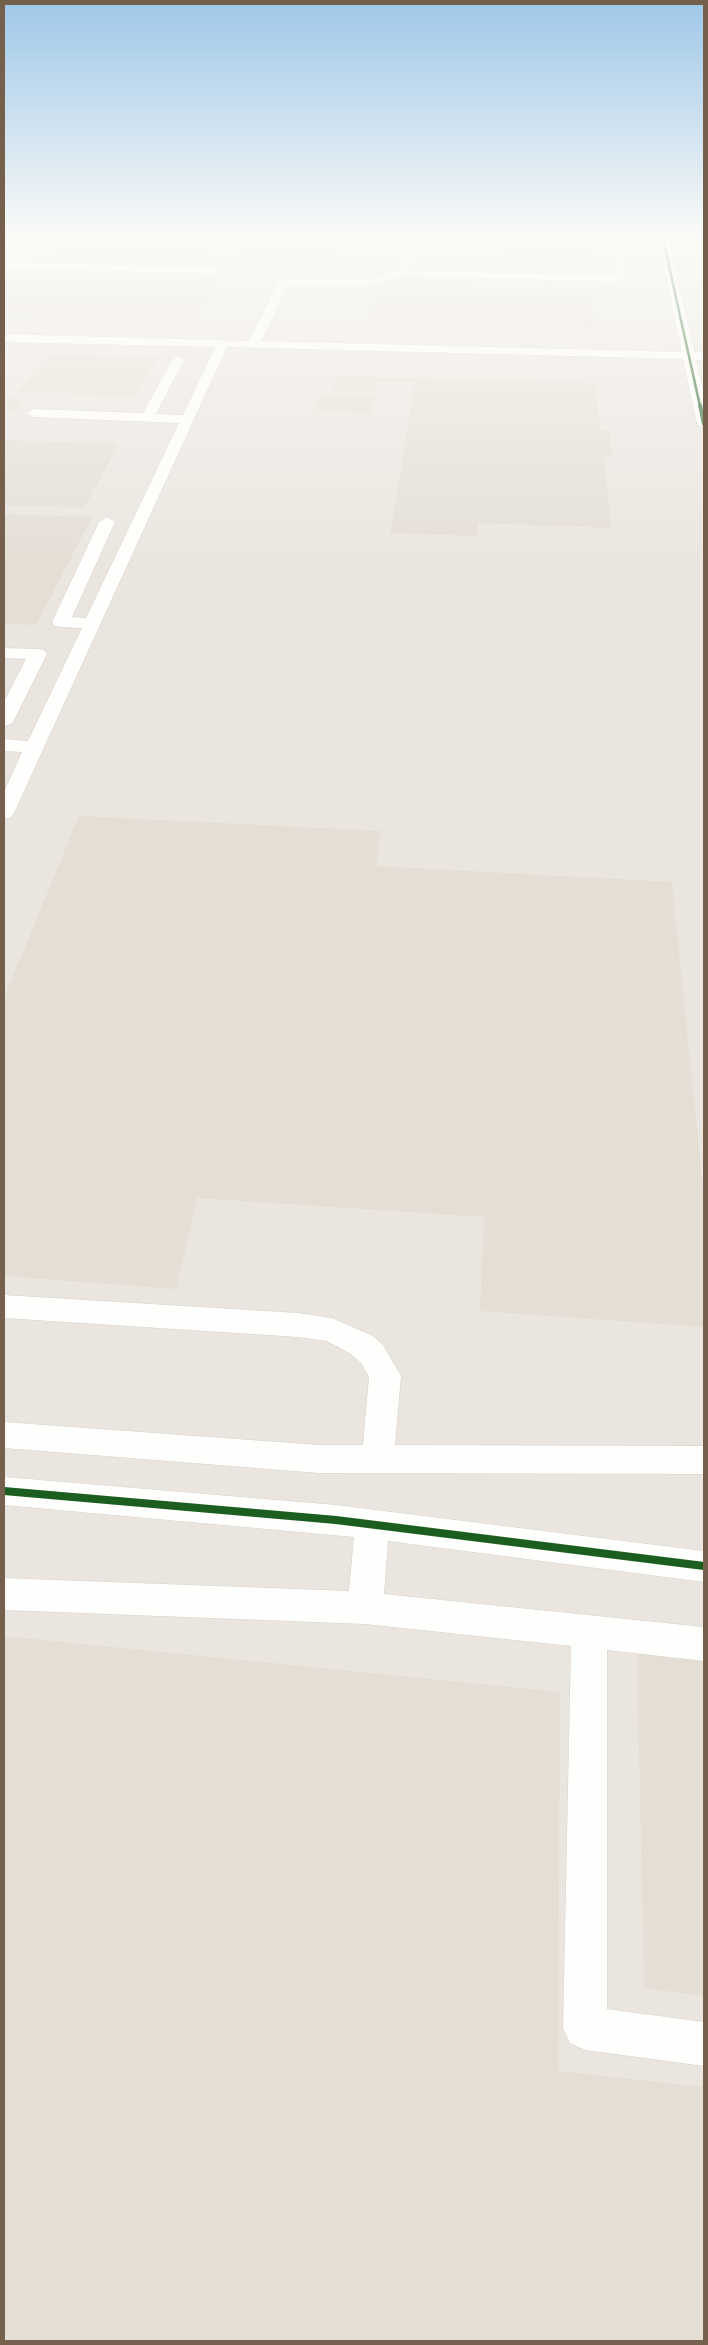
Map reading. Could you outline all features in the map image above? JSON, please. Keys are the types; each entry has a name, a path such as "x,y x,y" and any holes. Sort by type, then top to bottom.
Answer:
{"street":[{"path":"4,813 220,348"},
{"path":"414,348 704,356"},
{"path":"688,348 704,424"},
{"path":"148,417 178,360"},
{"path":"32,413 188,419"},
{"path":"92,623 61,622 107,522"},
{"path":"4,637 84,640"},
{"path":"4,653 38,654 4,720"},
{"path":"4,745 34,747"},
{"path":"4,1306 298,1324 332,1330 362,1345 372,1354 385,1376 378,1459"},
{"path":"4,1435 319,1459 704,1460"},
{"path":"4,1491 372,1524 704,1566"},
{"path":"365,1608 372,1524"},
{"path":"4,1594 365,1608 704,1644"},
{"path":"589,1631 585,2028 704,2044"}],"shaded area":[{"path":"4,348 704,348 704,2341 4,2341"}],"building":[{"path":"47,354 158,357 135,396 18,392"},
{"path":"337,376 596,383 600,430 609,430 612,457 604,457 611,528 478,523 477,536 390,533 415,383 377,382 375,392 333,391"},
{"path":"320,394 375,396 372,414 316,412"},
{"path":"4,398 25,399 16,411 4,410"},
{"path":"4,440 119,444 84,508 4,505"},
{"path":"4,514 92,517 36,625 4,624"},
{"path":"79,816 381,831 376,866 672,882 704,1201 704,1327 480,1311 484,1217 197,1198 176,1289 4,1276 4,998"},
{"path":"4,1636 560,1692 558,2071 704,2087 704,2341 4,2341"},
{"path":"637,1654 704,1661 704,1996 644,1988"}],"cycle path":[{"path":"687,348 704,424"},
{"path":"4,1491 336,1520 704,1566"}]}
